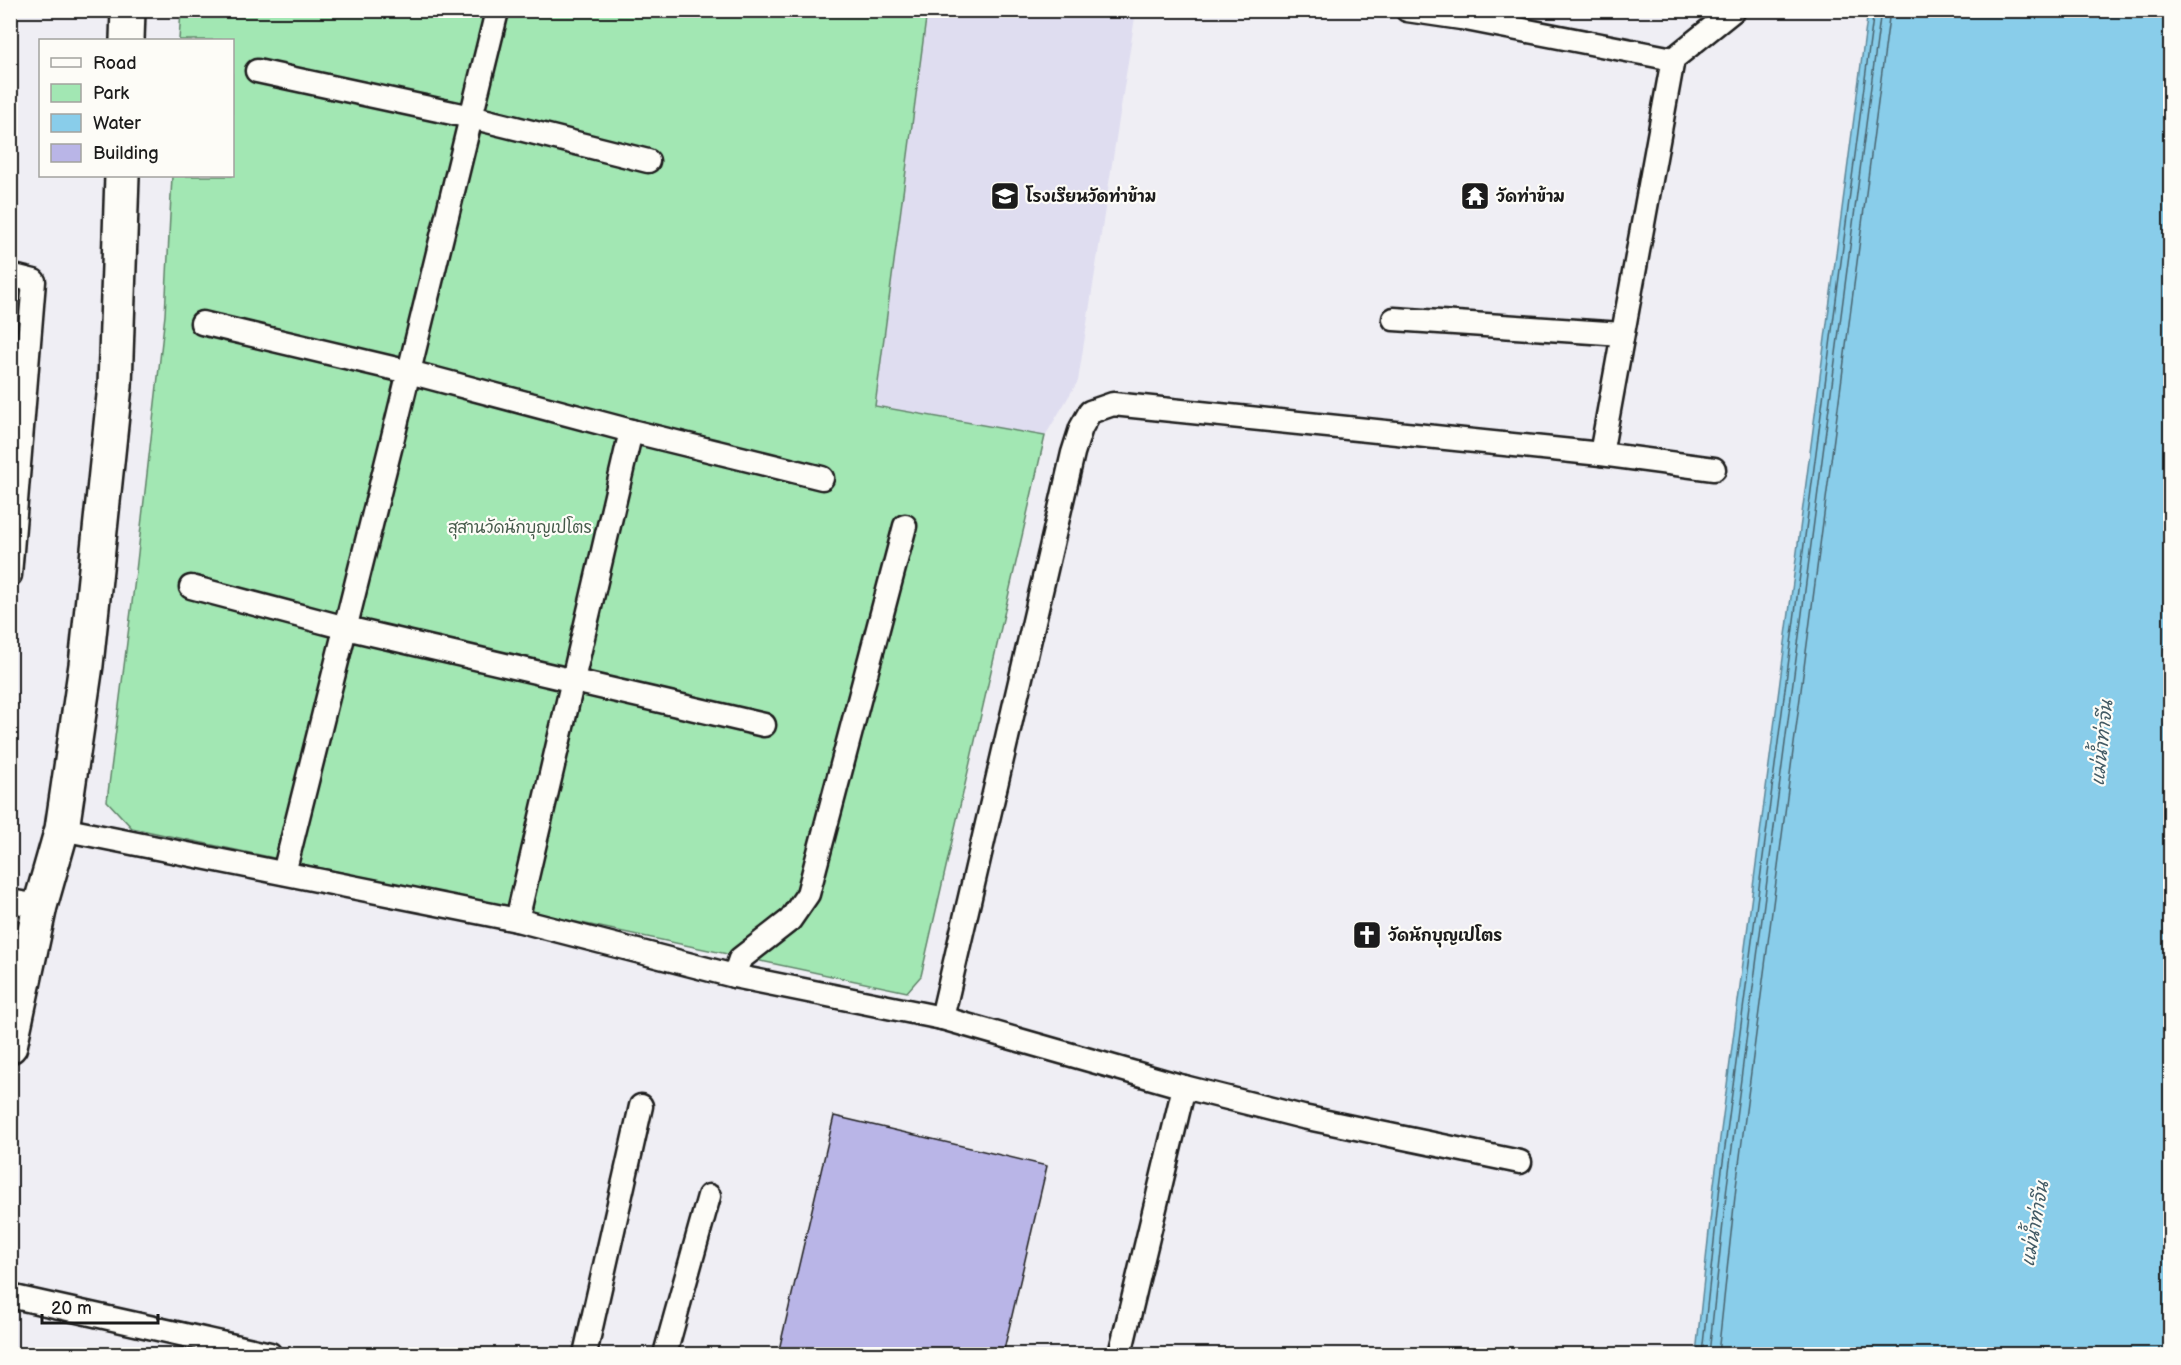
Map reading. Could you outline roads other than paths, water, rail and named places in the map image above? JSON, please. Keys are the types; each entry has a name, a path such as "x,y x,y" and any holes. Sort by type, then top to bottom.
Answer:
{"street":[{"path":"127,39 128,10"},
{"path":"10,1046 25,903 62,829 86,665 112,409 122,177"}],"lane":[{"path":"1407,10 1462,14 1673,59"},
{"path":"1601,454 1673,59 1734,10"},
{"path":"284,873 497,11"},
{"path":"258,71 471,117 648,161"},
{"path":"10,275 34,281 10,575"},
{"path":"1394,319 1622,334"},
{"path":"201,323 409,372 631,431 822,478"},
{"path":"942,1018 1073,453 1081,428 1090,412 1113,404 1601,454 1714,469"},
{"path":"517,920 631,431"},
{"path":"735,976 740,959 790,920 808,894 905,526"},
{"path":"191,587 346,628 764,725"},
{"path":"62,829 517,920 735,976 942,1018 1184,1087 1397,1138 1520,1162"},
{"path":"1120,1354 1184,1087"},
{"path":"585,1354 641,1106"},
{"path":"665,1354 709,1196"},
{"path":"10,1296 270,1354"}],"water":[{"name":"แม่น้ำท่าจีน","path":"1868,11 2170,11 2170,1354 1696,1354 1714,1184"}],"place":[{"name":"โรงเรียนวัดท่าข้าม","path":"1005,196"},
{"name":"วัดท่าข้าม","path":"1475,196"},
{"name":"วัดนักบุญเปโตร","path":"1367,935"}],"park label":[{"name":"สุสานวัดนักบุญเปโตร","path":"520,527"}]}
